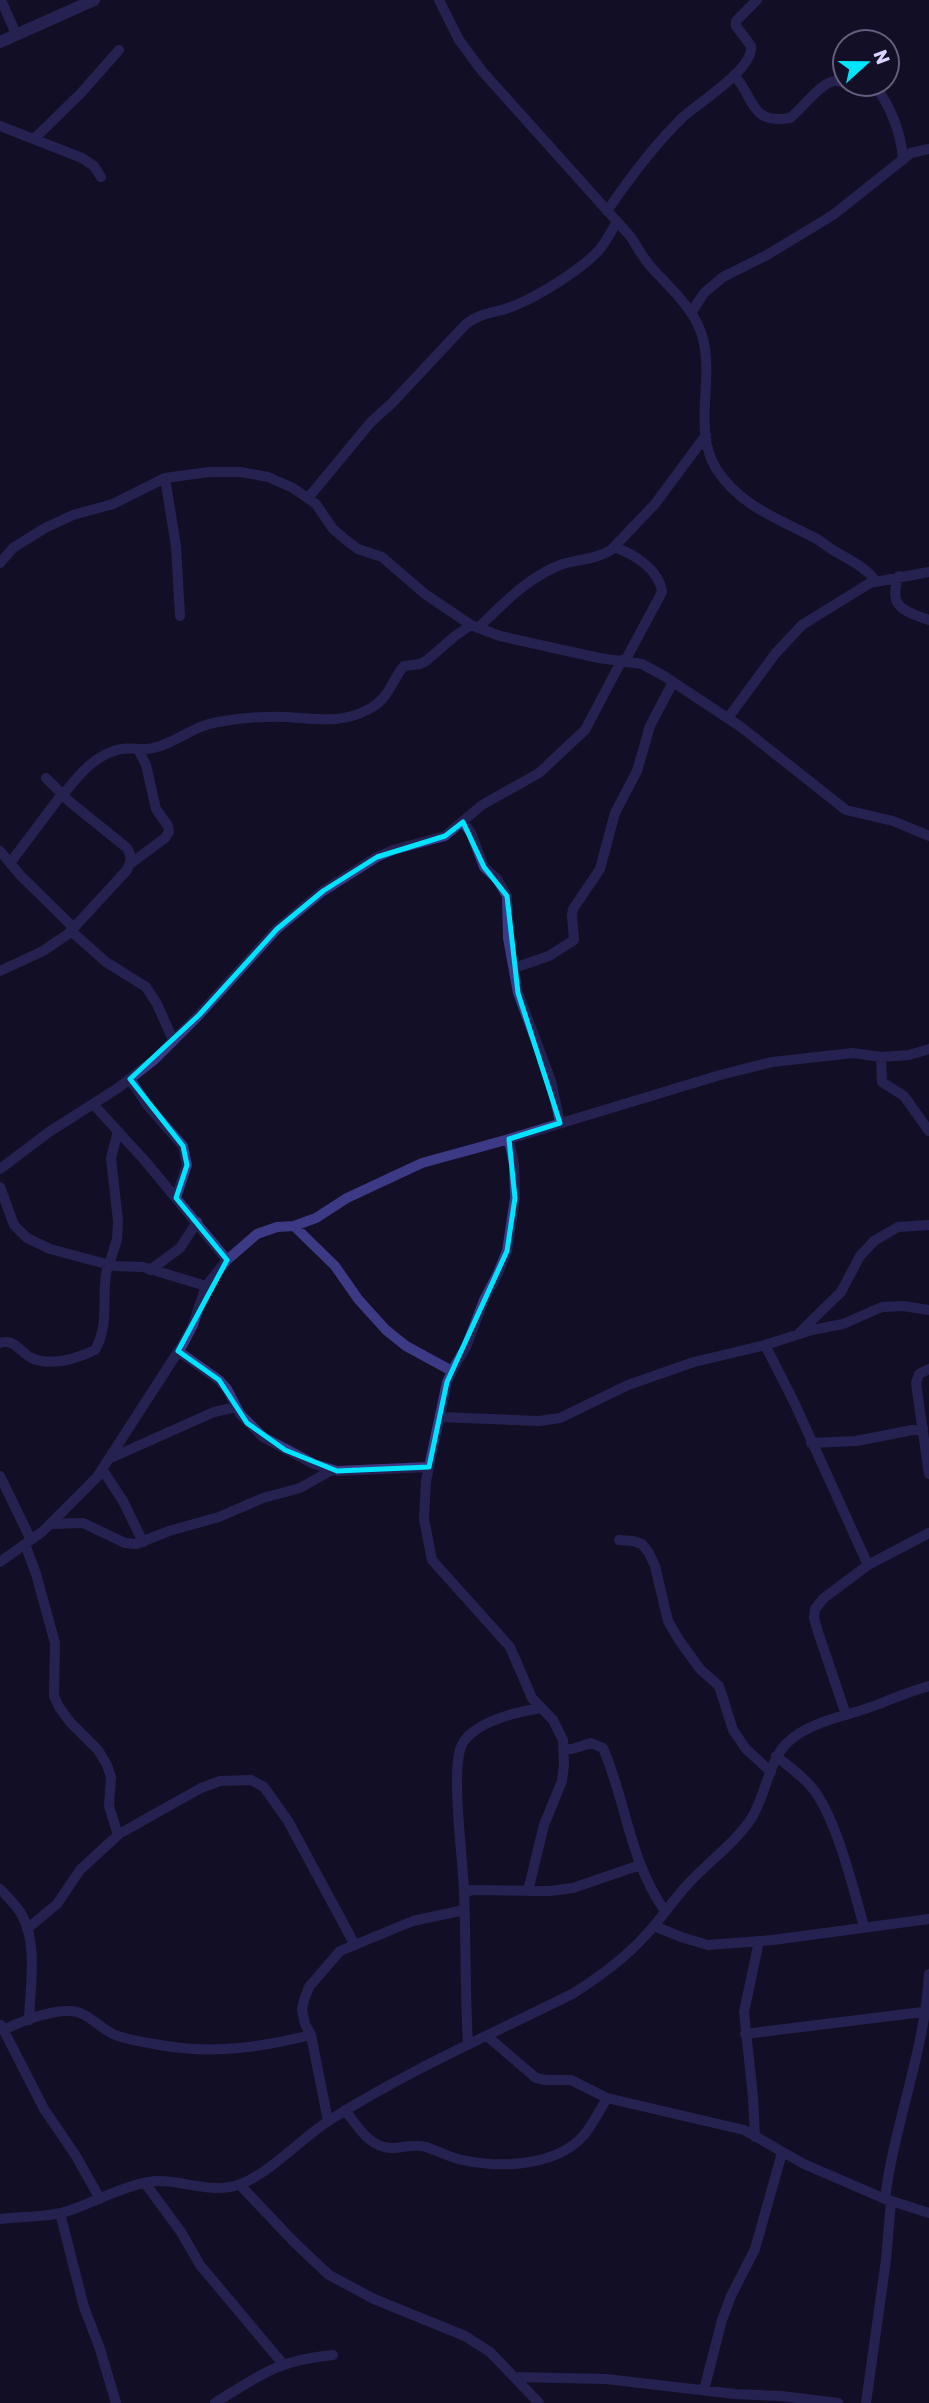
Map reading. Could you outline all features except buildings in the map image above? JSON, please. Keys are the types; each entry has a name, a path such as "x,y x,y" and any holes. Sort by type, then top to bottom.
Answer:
{"street":[{"path":"1,0 16,34"},
{"path":"0,42 94,0"},
{"path":"439,0 459,40 482,71 630,236 650,266 666,280 691,313 703,339 706,435 712,461 718,471 744,500 821,541 866,569 876,581"},
{"path":"607,211 682,118 726,85 752,51 748,40 736,26 736,21 757,0"},
{"path":"35,138 82,93 119,50"},
{"path":"734,75 758,113 762,117 773,118 790,118 824,85 831,82"},
{"path":"882,98 894,117 903,160"},
{"path":"0,126 82,158 94,166 101,177"},
{"path":"691,313 704,293 723,277 767,255 832,215 914,151 929,149"},
{"path":"308,498 371,422 466,324 479,314 510,307 526,300 588,261 602,247 617,222"},
{"path":"10,863 80,773 106,754 118,750 160,746 187,731 216,722 285,717 331,720 356,714 380,702 404,666 426,661 455,636 475,626 543,572 571,561 603,555 614,547 655,504 706,435"},
{"path":"0,563 13,548 45,528 73,515 113,504 165,478 209,472 241,472 268,477 308,498 316,504 333,529 346,540 358,549 382,557 425,594 475,626 500,636 538,645 642,664 728,718 810,779 846,810 893,821 929,836"},
{"path":"165,478 176,546 180,615"},
{"path":"0,1169 48,1132 130,1079 154,1060 277,929 323,891 377,857 445,836 482,805 540,773 585,730 662,592 659,580 650,570 627,552 614,547"},
{"path":"728,718 775,654 802,625 855,591 876,581 929,572"},
{"path":"899,576 894,590 896,601 906,611 929,620"},
{"path":"514,968 549,956 574,940 573,909 600,869 615,813 637,771 650,726 673,682"},
{"path":"130,864 165,838 169,832 153,802 148,773 138,749"},
{"path":"0,971 43,951 72,929 130,864 131,856 127,848 46,778"},
{"path":"463,822 471,833 484,867 497,879 507,896 508,938 518,993 551,1081 560,1123"},
{"path":"0,851 106,962 146,988 157,1004 173,1040"},
{"path":"0,1562 51,1524 103,1469 178,1352 193,1325 206,1286 227,1260 257,1234 316,1218 347,1198 413,1167 720,1075 772,1062 853,1053 881,1057 909,1055 929,1049"},
{"path":"881,1057 881,1082 904,1096 929,1131"},
{"path":"130,1079 183,1146 187,1164 176,1198"},
{"path":"93,1104 227,1260"},
{"path":"0,1343 8,1341 25,1355 57,1362 95,1350 99,1344 105,1313 104,1280 117,1239 118,1221 111,1158 118,1131"},
{"path":"509,1139 514,1165 515,1198 507,1251 480,1308 466,1347 452,1371 429,1467 424,1519 432,1560 510,1647 526,1688 559,1730 564,1749 562,1781 544,1825 528,1891"},
{"path":"0,1187 14,1225 27,1238 50,1249 108,1264 143,1267 206,1286"},
{"path":"150,1270 180,1248 197,1222"},
{"path":"795,1336 841,1292 860,1256 874,1241 898,1227 929,1225"},
{"path":"293,1226 335,1266 358,1299 386,1330 406,1346 452,1371"},
{"path":"440,1417 539,1421 560,1418 628,1385 694,1362 843,1324 883,1307 903,1306 929,1310"},
{"path":"765,1345 868,1565"},
{"path":"178,1352 219,1380 247,1423 262,1437 314,1464 332,1470 368,1471 429,1467"},
{"path":"929,1369 922,1371 917,1378 916,1392 924,1423 929,1474"},
{"path":"110,1458 214,1412 236,1407"},
{"path":"811,1443 856,1441 924,1423"},
{"path":"103,1469 124,1501 143,1542"},
{"path":"51,1524 83,1523 125,1543 143,1542 169,1531 219,1517 263,1498 300,1488 332,1470"},
{"path":"0,1476 28,1542 55,1643 54,1696 70,1722 98,1750 107,1765 111,1777 109,1806 118,1836"},
{"path":"846,1716 816,1625 815,1609 824,1598 868,1565 929,1534"},
{"path":"619,1541 642,1544 649,1553 655,1566 668,1621 700,1669 719,1686 733,1730 746,1749 771,1772"},
{"path":"0,2219 60,2213 145,2183 162,2180 212,2188 240,2185 345,2110 574,1993 596,1979 626,1955 654,1926 689,1882 744,1828 758,1807 776,1756 787,1742 799,1734 903,1693 929,1686"},
{"path":"468,2045 464,1892 457,1782 460,1747 472,1733 486,1725 517,1712 541,1708"},
{"path":"564,1749 591,1742 603,1748 628,1820 640,1865 652,1893 665,1911"},
{"path":"776,1756 814,1791 823,1806 835,1833 864,1926"},
{"path":"27,1929 57,1904 80,1870 118,1836 201,1788 220,1781 251,1780 264,1787 288,1821 355,1945"},
{"path":"464,1892 550,1891 573,1888 640,1865"},
{"path":"0,1889 20,1912 27,1929 30,1953 29,2020"},
{"path":"328,2121 311,2035 302,2010 309,1987 340,1951 413,1921 464,1910"},
{"path":"654,1926 708,1945 929,1919"},
{"path":"755,2137 744,2012 759,1941"},
{"path":"866,2403 886,2260 889,2169 929,1974"},
{"path":"100,2199 76,2156 44,2109 3,2034 29,2020 71,2011 83,2013 113,2034 166,2046 207,2050 246,2049 311,2035"},
{"path":"745,2034 923,2012"},
{"path":"487,2036 536,2078 572,2080 607,2098 744,2130 782,2153 888,2200 929,2213"},
{"path":"345,2110 378,2147 414,2145 479,2163 516,2162 555,2155 568,2148 583,2136 607,2098"},
{"path":"704,2390 722,2320 755,2249 782,2153"},
{"path":"145,2183 171,2217 206,2273 283,2364"},
{"path":"240,2185 329,2275 374,2300 465,2336 489,2352 539,2403"},
{"path":"60,2213 84,2307 116,2403"},
{"path":"215,2403 261,2373 283,2364 302,2358 333,2356"},
{"path":"514,2377 606,2379 704,2390 723,2398 780,2396 838,2403"}],"highlighted area":[{"path":"463,822 484,867 507,896 518,993 560,1123 509,1139 515,1198 507,1251 447,1382 429,1467 337,1471 285,1450 247,1423 219,1380 178,1351 227,1260 176,1198 187,1165 183,1146 130,1079 199,1015 277,929 323,891 377,857 445,836"}]}
